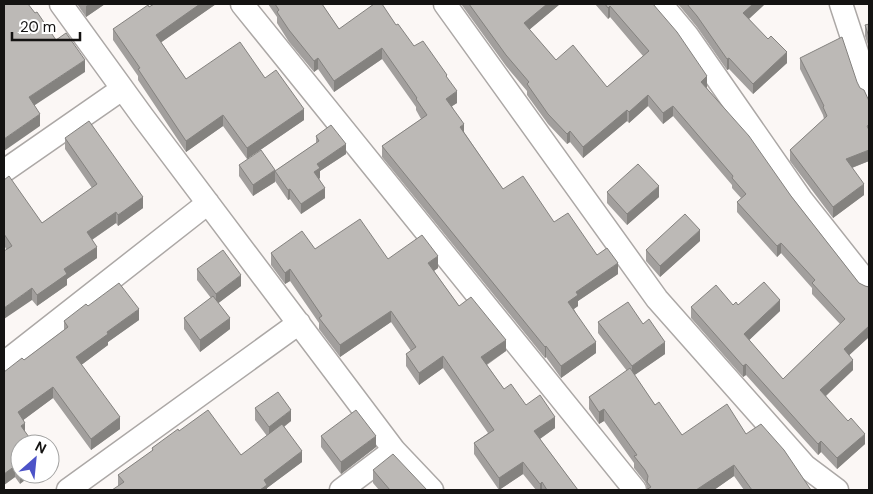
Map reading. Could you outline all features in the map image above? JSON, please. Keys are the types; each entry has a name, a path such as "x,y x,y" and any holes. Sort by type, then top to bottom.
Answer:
{"street":[{"path":"61,4 122,89 394,450 432,490"},
{"path":"242,4 635,490"},
{"path":"445,4 657,299 804,466 837,490"},
{"path":"661,4 686,35 801,199 869,285"},
{"path":"841,4 869,89"},
{"path":"4,171 122,89"},
{"path":"4,363 208,203"},
{"path":"68,490 299,323"},
{"path":"341,490 394,450"}],"building":[{"path":"4,4 28,4 35,13 37,12 56,40 66,33 85,60 29,97 40,114 4,139"},
{"path":"154,4 200,4 156,35 186,79 240,42 265,78 276,70 304,109 247,148 223,115 186,141 113,29 148,5 149,7"},
{"path":"275,4 322,4 339,29 374,4 382,4 396,25 398,24 414,46 423,41 457,91 446,99 464,124 460,127 503,189 523,176 554,222 568,213 597,255 607,248 618,263 576,292 578,295 568,302 596,342 561,366 382,146 427,115 382,48 334,81 318,58 314,61 289,30 277,12 279,10"},
{"path":"469,4 547,4 524,23 556,60 573,45 607,87 649,51 610,6 608,8 605,4 653,4 677,32 707,76 701,82 749,136 791,196 859,283 869,287 869,326 844,349 853,360 820,390 848,421 851,418 865,434 837,458 821,441 818,444 746,364 743,366 691,307 716,285 733,305 736,302 738,305 764,282 780,300 744,334 783,379 845,319 812,283 815,280 781,243 777,246 737,202 746,194 673,106 663,113 648,95 583,147 570,131 567,134 548,114 527,84 529,82 506,55"},
{"path":"687,4 753,4 743,13 768,39 771,36 787,52 753,84 729,58 727,59"},
{"path":"869,24 869,37 865,25"},
{"path":"842,37 857,82 860,88 864,90 869,101 869,125 867,126 869,130 869,150 846,159 864,184 833,207 790,150 827,116 824,106 800,58"},
{"path":"89,121 143,197 118,215 116,212 87,232 97,247 64,269 67,274 37,295 32,288 4,308 4,251 12,246 4,234 4,180 9,176 42,223 97,184 65,138"},
{"path":"331,125 346,144 317,164 320,168 314,172 325,188 301,204 290,189 288,190 275,171 319,141 316,136"},
{"path":"261,150 275,170 253,185 239,165"},
{"path":"638,164 659,186 627,214 607,192"},
{"path":"685,214 700,230 660,266 646,250"},
{"path":"360,219 388,259 422,235 438,256 428,263 459,306 471,297 506,340 481,357 504,389 511,384 526,405 540,395 555,417 534,431 578,490 547,490 523,462 499,478 474,443 494,430 443,356 419,373 406,354 416,347 391,311 340,345 319,318 322,316 290,269 285,273 271,253 302,231 315,249"},
{"path":"223,250 241,275 216,294 197,269"},
{"path":"119,283 139,309 76,357 120,417 91,439 53,387 18,412 25,423 21,426 27,434 10,434 10,470 4,474 4,372 22,358 24,360 68,327 64,321 86,304 88,306"},
{"path":"213,296 230,318 200,340 184,318"},
{"path":"628,302 643,324 649,319 665,342 632,366 598,322"},
{"path":"630,368 655,405 659,402 682,435 727,404 746,434 761,424 784,450 811,490 752,490 734,465 696,490 646,490 651,487 647,482 648,476 645,470 634,456 637,455 604,409 599,412 589,397"},
{"path":"278,392 291,410 269,427 255,408"},
{"path":"208,410 241,455 282,424 302,451 264,480 267,485 260,490 112,490 124,482 118,475 178,429 179,431"},
{"path":"356,410 376,436 341,462 321,436"},
{"path":"393,454 427,490 390,490 373,470"}]}
